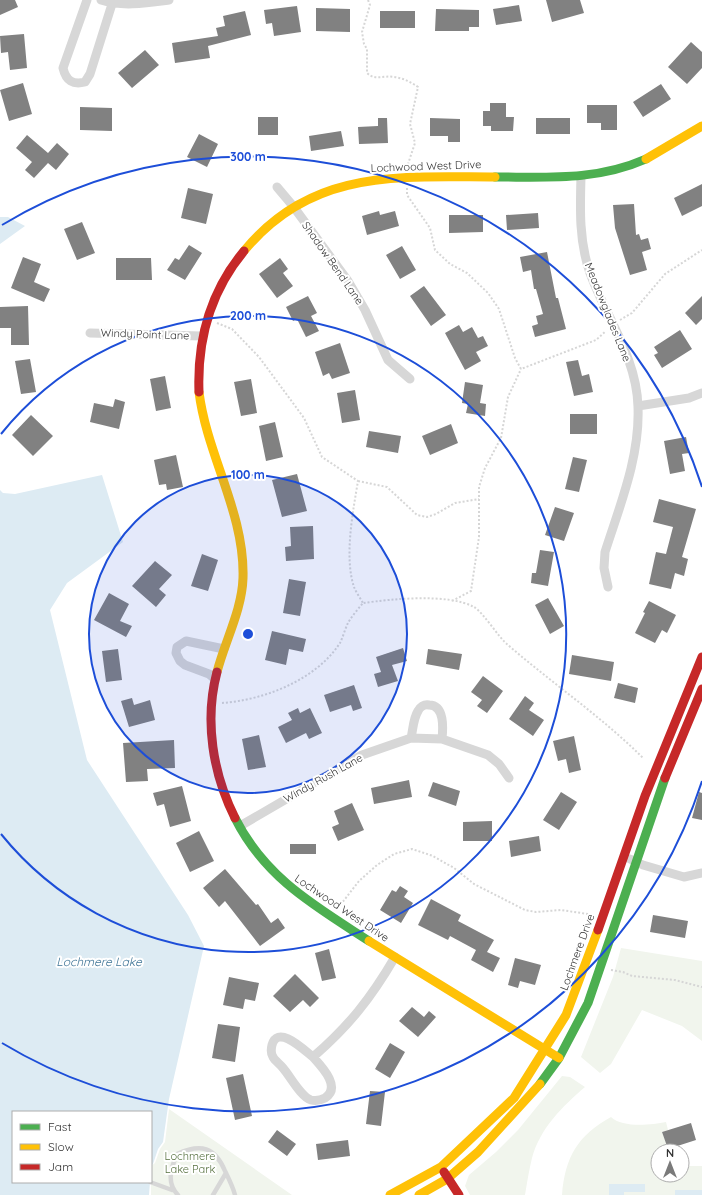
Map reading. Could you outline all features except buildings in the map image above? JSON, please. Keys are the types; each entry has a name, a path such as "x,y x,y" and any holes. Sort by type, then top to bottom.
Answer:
{"street":[{"path":"87,0 64,68 65,76 72,82 85,82 90,74 112,4"},
{"path":"101,0 112,4 148,3 168,0"},
{"name":"Lochwood West Drive","path":"559,1058 395,957 297,894 253,849 222,791 216,770 210,727 211,704 215,679 238,611 243,578 242,546 201,406 198,368 200,336 225,277 237,259 266,226 293,206 317,195 350,184 369,180 407,178 581,177 602,175 638,164 702,126"},
{"name":"Meadowglades Lane","path":"581,177 581,226 586,257 596,288 614,324 630,363 638,406 634,453 605,552 604,568 608,587"},
{"name":"Shadow Bend Lane","path":"277,187 293,206 354,291 368,316 388,360 410,379"},
{"name":"Windy Point Lane","path":"90,333 200,336"},
{"path":"638,406 677,400 702,393"},
{"path":"215,679 180,661 176,653 177,646 186,641 224,649"},
{"name":"Lochmere Drive","path":"390,1195 441,1167 514,1098 566,1015 586,964 645,796 702,658"},
{"path":"419,1195 447,1179 478,1152 535,1090 559,1058 588,1003 601,969 636,861 668,770 702,689"},
{"path":"411,738 418,712 421,707 430,704 435,706 441,716 442,739"},
{"name":"Windy Rush Lane","path":"240,826 362,755 411,738 442,739 488,755 499,764 509,778"},
{"path":"624,856 643,865 684,877 702,873"},
{"path":"313,1057 337,1036 363,1008 395,957"},
{"path":"282,1036 289,1038 313,1057 326,1071 330,1082 330,1090 327,1097 321,1100 311,1100 302,1095 293,1080 273,1058 271,1050 272,1044 276,1039 282,1036"},
{"path":"441,1167 447,1179 459,1195"}],"lane":[{"path":"172,1190 170,1177 178,1154 191,1148 202,1148 212,1151 221,1161 235,1195"},
{"path":"213,1195 226,1173"},
{"path":"152,1183 172,1190 178,1195"}],"path":[{"path":"368,0 370,5 362,32 364,44 367,49 367,73 376,78 394,77 412,82 418,87 410,124 415,143 407,167 407,195 430,228 435,250 450,264 467,273 488,293 499,309 515,358 521,369"},
{"path":"452,601 471,591 479,537 479,499 482,477 501,438 508,397 521,369 596,340 614,324 632,313 665,274 702,250"},
{"path":"206,320 232,329 259,357 304,418 322,457 358,481 387,487 417,515 427,517 436,514 455,503 479,499"},
{"path":"358,481 350,539 350,570 354,587 363,603"},
{"path":"211,704 248,700 272,693 297,681 324,660 340,642 348,622 363,603 414,598 452,601 475,608 507,644 620,735 643,758"},
{"path":"332,917 359,881 377,865 394,854 412,849 433,856 454,868 474,884 525,910 536,912 561,910 588,914"},
{"path":"610,970 623,972 632,976 675,980 702,987"}],"green space":[{"path":"621,948 702,961 702,1041 682,1026 642,1010 611,1064 600,1073 581,1057 613,977"},
{"path":"562,1076 570,1077 585,1087 553,1118 546,1127 532,1158 525,1195 470,1195 465,1186 469,1175 496,1152 518,1130"},
{"name":"Lochmere Lake Park","path":"169,1109 292,1195 151,1195 152,1165 155,1163 160,1149 165,1142"},
{"path":"611,1117 622,1123 637,1125 666,1122 668,1130 662,1132 666,1143 650,1143 650,1183 690,1183 690,1166 702,1166 702,1195 562,1195 566,1169 575,1148 590,1131"}],"water":[{"path":"0,217 8,217 25,226 0,244"},
{"name":"Lochmere Lake","path":"102,475 123,542 67,583 50,610 87,760 188,915 204,946 169,1099 163,1142 158,1149 153,1164 152,1165 152,1111 12,1111 12,1183 150,1183 149,1195 0,1195 0,490 3,493 15,494"},
{"path":"609,1184 645,1184 645,1192 624,1192 624,1195 609,1195"},
{"path":"675,1190 702,1190 702,1195 675,1195"}],"traffic: fast":[{"path":"495,177 553,177 590,174 609,171 646,159"},
{"path":"540,1084 559,1058 588,1003 665,778"},
{"path":"235,818 247,839 261,858 276,874 311,903 369,941"}],"traffic: slow":[{"path":"646,159 702,126"},
{"path":"244,251 270,224 298,204 328,191 359,183 391,179 425,177 495,177"},
{"path":"199,392 203,416 232,507 242,554 243,578 240,602 217,672"},
{"path":"390,1195 441,1167 514,1098 566,1015 598,930"},
{"path":"369,941 559,1058"},
{"path":"419,1195 447,1179 478,1152 540,1084"}],"traffic: jam":[{"path":"199,392 200,353 208,317 222,283 244,251"},
{"path":"598,930 645,796 702,657"},
{"path":"217,672 211,709 213,747 221,784 235,818"},
{"path":"665,778 702,689"},
{"path":"444,1172 459,1195"}]}
